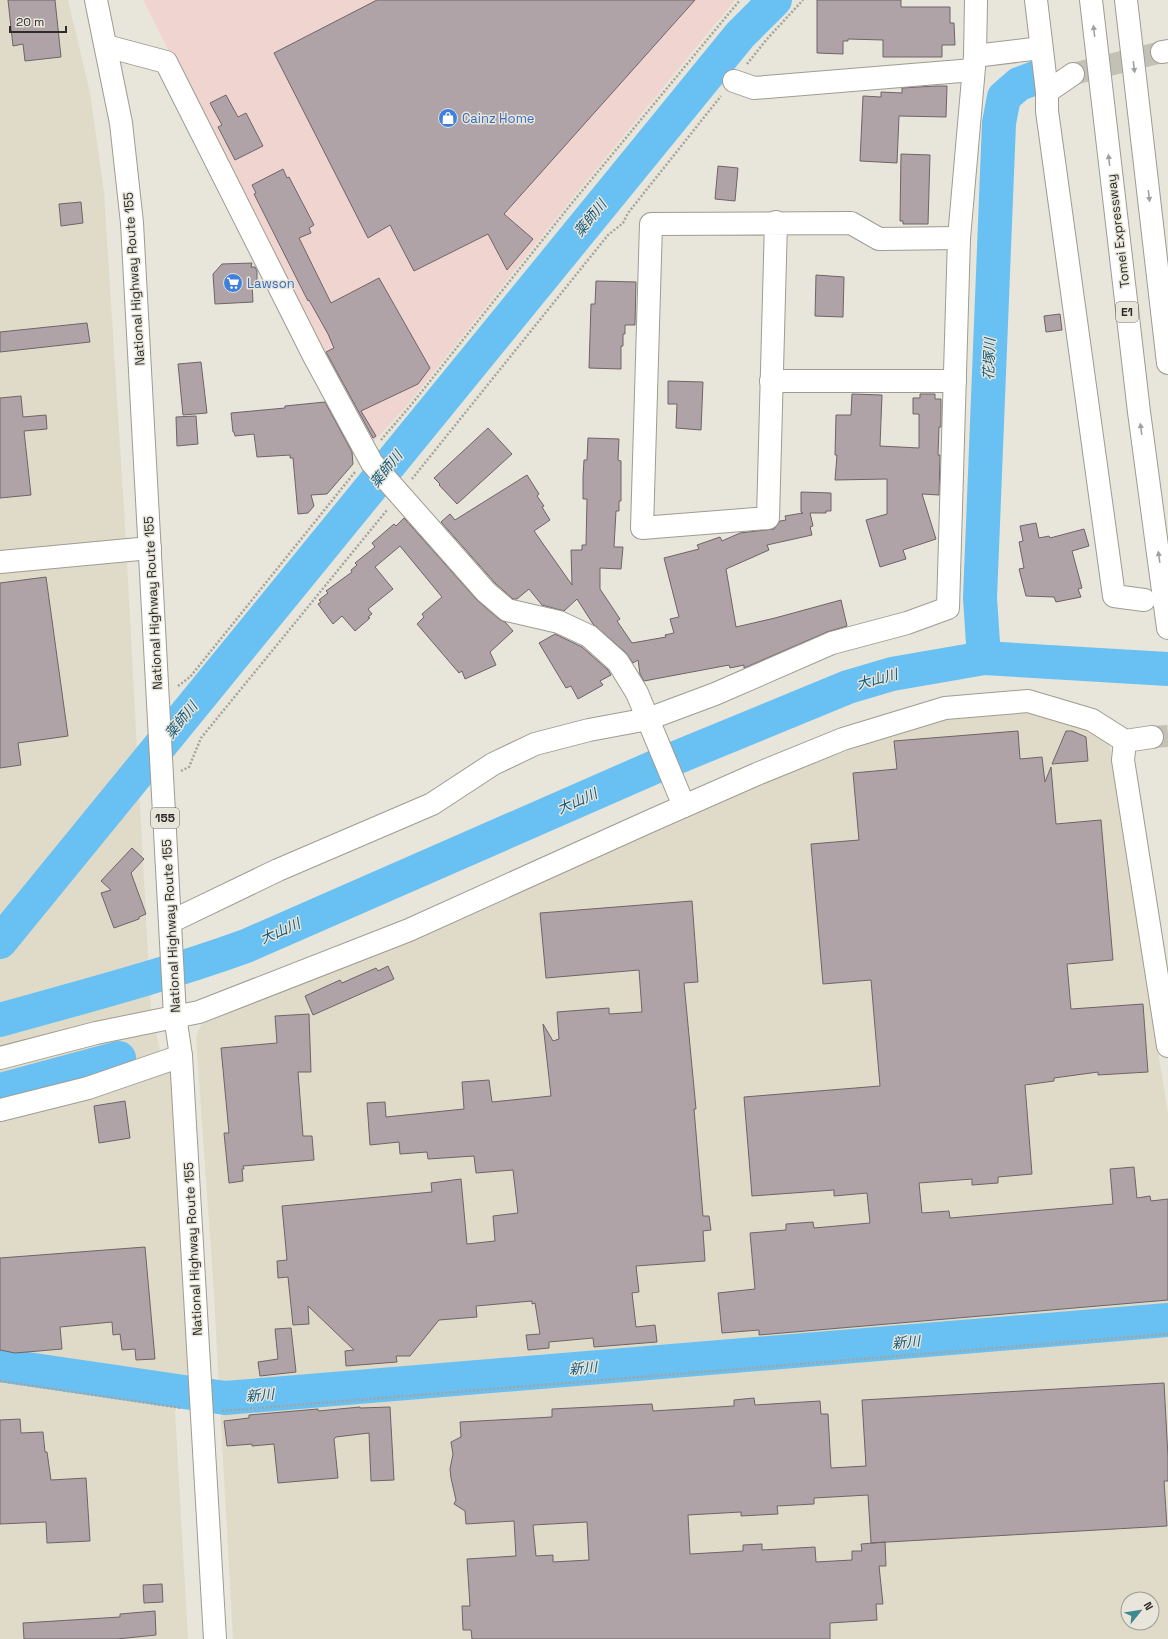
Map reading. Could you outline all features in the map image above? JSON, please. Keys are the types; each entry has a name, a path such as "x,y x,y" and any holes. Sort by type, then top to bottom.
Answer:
{"main road":[{"name":"National Highway Route 155","path":"96,0 121,123 132,223 175,1016 181,1056 215,1639"},
{"path":"170,922 278,870 432,804 493,764 535,744 589,730 649,724 832,643 907,623 948,608 959,238 974,63 976,0"},
{"path":"1036,0 1047,92 1047,111 1114,596 1144,600"},
{"name":"Tomei Expressway","path":"1091,0 1139,412 1168,628"},
{"path":"1126,0 1168,364"},
{"path":"106,46 166,62 315,358 370,459 486,592 507,610 559,622 589,636 618,662 637,693 684,806"},
{"path":"734,81 754,88 974,63 1042,48"},
{"path":"1047,92 1073,74"},
{"path":"776,222 768,518 642,528 651,224 776,222 851,223 879,239 959,238"},
{"path":"771,381 955,381"},
{"path":"0,562 150,548"},
{"path":"0,1058 96,1033 199,1012 409,930 684,806 843,740 945,708 1028,701 1092,720 1125,741 1152,737"},
{"path":"1125,741 1124,760 1168,1046"},
{"path":"0,1110 88,1088 181,1056"}],"path":[{"path":"158,700 190,677 370,459 411,405 572,203 740,0"},
{"path":"162,781 189,767 201,738 398,492 608,236 623,223 628,213 767,39 803,0"},
{"path":"0,1381 202,1410 229,1411 1168,1334"}],"shaded area":[{"path":"0,0 68,0 90,93 104,192 125,526 151,1011 164,1067 172,1074 188,1369 175,1412 188,1639 0,1639"},
{"path":"143,0 735,0 570,201 409,403 368,448"},
{"path":"1026,708 1056,717 1109,741 1168,1114 1168,1639 233,1639 213,1279 196,1037 201,1025 717,802 759,781 950,716"}],"building":[{"path":"8,0 55,0 61,57 25,61 23,44 13,46"},
{"name":"Cainz Home","path":"377,0 695,0 504,214 533,239 507,270 488,234 414,271 390,225 368,238 274,53"},
{"path":"817,0 901,0 901,7 950,7 950,23 954,23 955,45 942,45 942,57 883,57 883,40 848,39 848,41 843,41 843,54 817,53"},
{"path":"947,86 946,117 899,116 897,163 860,161 863,96 881,97 881,92 902,93 902,88"},
{"path":"226,95 238,117 246,113 263,146 235,160 218,127 222,125 210,103"},
{"path":"901,154 930,155 928,224 903,224 903,221 900,221"},
{"path":"718,166 738,168 735,201 715,199"},
{"path":"283,169 287,178 289,177 314,225 309,228 311,233 299,238 331,303 379,278 430,368 418,384 361,411 376,436 373,438 326,352 334,348 328,334 309,300 308,301 254,194 256,193 252,185"},
{"path":"81,202 83,223 61,226 59,204"},
{"path":"252,263 251,267 255,267 257,271 257,284 252,285 253,302 215,304 213,274 222,264"},
{"path":"816,275 844,277 843,317 815,316"},
{"path":"596,281 636,282 635,325 625,325 623,346 621,346 621,369 589,368 591,304 595,304"},
{"path":"1060,314 1062,330 1046,332 1044,316"},
{"path":"87,323 90,342 0,352 0,332"},
{"path":"201,362 207,413 183,415 178,364"},
{"path":"668,381 703,382 701,430 676,428 677,404 668,404"},
{"path":"852,394 882,395 880,446 919,448 919,414 913,414 913,398 920,398 920,394 935,394 935,399 941,399 941,427 939,427 938,455 940,455 939,495 922,494 936,539 903,550 906,559 880,567 866,520 887,514 887,479 835,480 837,455 835,455 836,415 851,415"},
{"path":"21,396 23,417 46,415 47,429 24,431 31,495 0,498 0,398"},
{"path":"325,402 352,452 353,464 327,494 311,495 314,506 308,513 298,514 293,458 290,458 290,455 257,457 254,434 235,436 233,432 231,413 285,408 285,406"},
{"path":"196,416 198,444 177,446 176,417"},
{"path":"488,428 512,454 457,504 434,478"},
{"path":"588,438 619,439 618,460 621,461 621,501 619,501 619,511 616,511 614,547 623,547 621,569 600,568 600,589 620,619 617,621 632,643 666,637 665,635 674,633 670,619 679,617 664,558 699,549 697,545 720,537 722,541 740,533 774,529 780,521 786,520 785,516 803,513 801,512 801,492 831,493 831,511 826,511 826,513 810,513 813,526 810,527 812,535 767,545 769,550 726,569 736,627 841,600 847,626 827,632 744,668 744,665 730,668 729,665 644,681 640,674 638,660 633,663 626,653 593,624 577,599 564,611 542,605 529,589 517,599 513,599 495,583 441,522 450,514 455,520 527,475 539,494 537,496 544,506 542,507 550,520 534,531 572,585 571,550 582,550 582,545 586,545 587,499 583,499 583,477 584,460 587,460"},
{"path":"404,518 477,600 499,619 505,622 513,631 490,652 496,665 465,679 462,671 459,673 417,624 424,617 422,614 442,597 400,546 375,567 393,589 368,609 372,614 368,617 370,618 355,631 342,616 333,624 318,604 321,602 319,600 328,593 326,591 352,572 351,570 357,565 355,563 375,547 372,543 394,524 396,526"},
{"path":"1036,523 1039,538 1049,536 1050,538 1084,529 1089,546 1072,551 1082,588 1078,589 1081,597 1056,602 1054,597 1026,596 1019,569 1024,568 1019,542 1023,541 1020,526"},
{"path":"46,577 68,736 18,743 21,765 0,768 0,583"},
{"path":"555,634 582,647 608,670 611,675 600,681 603,685 578,699 571,686 566,688 539,643"},
{"path":"1018,731 1020,759 1042,757 1045,782 1051,767 1056,824 1101,820 1113,960 1067,964 1071,1009 1143,1004 1148,1072 1098,1075 1098,1072 1054,1078 1054,1081 1025,1085 1032,1174 998,1177 998,1183 972,1185 972,1179 919,1183 922,1213 949,1211 950,1218 1113,1204 1110,1169 1134,1167 1137,1198 1150,1196 1151,1201 1168,1199 1168,1300 759,1335 759,1330 722,1333 718,1293 755,1289 750,1233 786,1230 786,1224 813,1222 814,1228 870,1223 867,1193 834,1196 834,1190 752,1196 744,1097 880,1086 871,980 823,984 811,844 859,840 853,773 897,769 894,741"},
{"path":"1066,731 1072,731 1086,737 1088,761 1052,764"},
{"path":"132,848 144,859 131,873 146,914 139,917 139,919 114,928 101,893 111,890 101,881"},
{"path":"692,901 698,982 684,983 696,1109 694,1109 703,1216 709,1216 711,1230 703,1231 705,1261 636,1266 639,1292 632,1293 636,1327 655,1325 657,1342 594,1347 593,1338 549,1342 549,1348 528,1350 526,1335 540,1334 535,1303 532,1304 532,1301 476,1306 477,1317 439,1320 410,1356 396,1356 397,1362 346,1366 345,1351 354,1350 308,1306 309,1324 293,1325 288,1277 278,1278 277,1261 287,1260 282,1206 432,1192 431,1183 461,1179 467,1244 495,1241 493,1216 518,1213 513,1170 476,1173 474,1156 428,1159 427,1152 400,1154 399,1142 370,1145 367,1103 385,1102 386,1117 464,1109 462,1082 489,1080 492,1102 551,1096 543,1024 553,1041 559,1039 557,1012 609,1008 609,1014 642,1012 639,970 546,978 540,913"},
{"path":"388,966 394,979 313,1015 305,996 340,980 342,983 376,968 378,971"},
{"path":"309,1014 311,1072 298,1072 303,1136 312,1136 314,1160 243,1166 243,1181 229,1183 224,1133 229,1133 221,1048 277,1043 275,1016"},
{"path":"125,1101 130,1138 99,1143 94,1106"},
{"path":"145,1247 155,1359 136,1360 135,1349 122,1350 120,1334 113,1335 112,1322 60,1327 62,1349 15,1353 0,1350 0,1258"},
{"path":"291,1328 296,1372 260,1376 258,1362 278,1359 275,1329"},
{"path":"1164,1383 1168,1457 1168,1481 1164,1481 1167,1526 885,1542 886,1566 879,1566 883,1604 876,1604 877,1620 830,1623 830,1639 472,1639 471,1630 463,1630 462,1606 470,1606 467,1559 516,1556 514,1521 466,1524 465,1511 454,1504 456,1500 450,1469 453,1454 451,1442 461,1437 460,1422 552,1417 552,1409 652,1404 653,1411 734,1406 734,1400 754,1398 755,1405 820,1401 821,1414 828,1414 831,1468 866,1466 862,1400","holes":["868,1495 871,1543 877,1543 861,1544 862,1551 852,1551 852,1560 816,1562 815,1547 762,1550 762,1544 743,1545 743,1551 690,1554 688,1515 741,1512 741,1516 778,1514 777,1506 814,1504 814,1498","587,1522 589,1560 553,1562 553,1555 536,1556 533,1525"]},
{"path":"360,1407 390,1407 394,1480 371,1481 369,1433 336,1437 334,1439 338,1478 278,1483 274,1444 227,1446 224,1421 249,1418 249,1415"},
{"path":"20,1419 21,1433 43,1432 45,1452 47,1452 51,1480 86,1478 90,1541 47,1543 46,1522 0,1524 0,1420"},
{"path":"162,1584 163,1602 144,1603 143,1585"},
{"path":"155,1611 156,1635 117,1639 24,1639 23,1623 120,1617 120,1614"}],"waterway":[{"name":"薬師川","path":"0,942 740,35 775,0"},
{"name":"花塚川","path":"984,658 980,598 999,123 1004,97 1019,84 1035,78"},
{"name":"大山川","path":"0,1020 155,976 246,946 673,759 848,687 892,674 984,658 1168,669"},
{"path":"0,1090 119,1058"},
{"name":"新川","path":"0,1365 225,1398 1168,1320"}],"tunnel":[{"path":"1073,74 1162,52"},
{"path":"1152,737 1168,736"}],"place":[{"name":"Cainz Home","path":"448,118"},
{"name":"Lawson","path":"233,283"}]}
